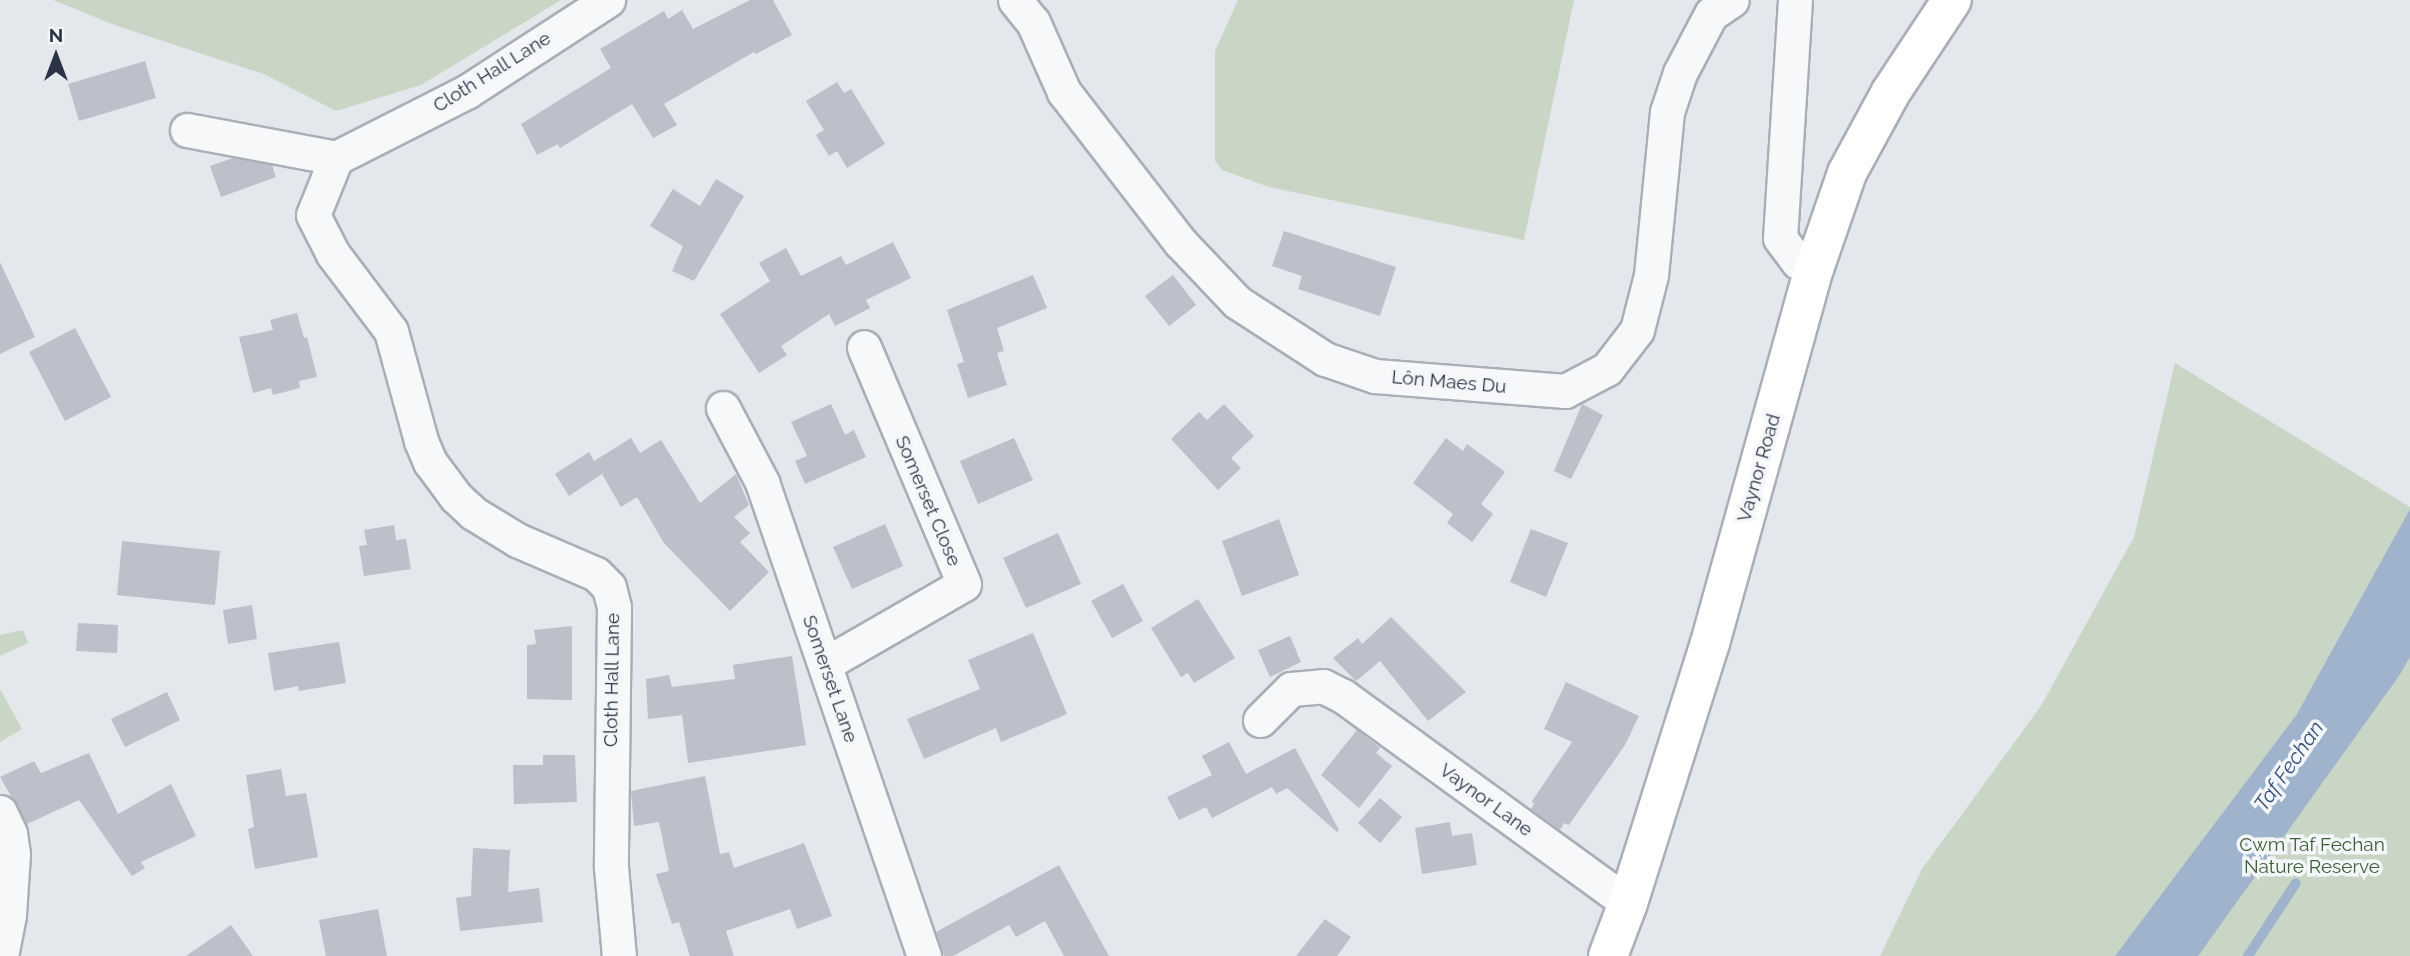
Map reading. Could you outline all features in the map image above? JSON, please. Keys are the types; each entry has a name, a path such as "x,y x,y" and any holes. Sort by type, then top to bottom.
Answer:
{"street":[{"name":"Cloth Hall Lane","path":"608,0 468,91 336,158 313,215 333,254 391,331 430,463 456,497 473,513 517,540 596,574 609,587 614,607 611,954"},
{"name":"Lôn Maes Du","path":"1016,0 1033,22 1064,92 1180,242 1237,302 1325,359 1375,376 1565,391 1607,369 1637,330 1651,275 1667,112 1680,74 1711,14 1732,0"},
{"path":"1795,0 1780,238 1798,262 1814,269"},
{"name":"Vaynor Road","path":"1608,956 1628,903 1710,643 1814,269 1847,173 1891,92 1952,0"},
{"path":"187,130 336,158"},
{"name":"Somerset Close","path":"825,664 964,584 864,347"},
{"name":"Somerset Lane","path":"723,408 762,482 924,956"},
{"name":"Vaynor Lane","path":"1261,720 1291,690 1323,686 1343,696 1628,903"},
{"path":"0,812 10,833 13,854 9,915 1,956"}],"green space":[{"path":"53,0 561,0 421,85 336,111 264,74 117,26"},
{"path":"1238,0 1574,0 1524,240 1269,187 1222,170 1215,161 1215,51"},
{"name":"Cwm Taf Fechan Nature Reserve","path":"2175,363 2410,507 2410,956 1880,956 1922,869 2041,706 2134,537"},
{"path":"23,630 28,643 0,656 0,635"},
{"path":"0,689 22,729 0,742"}],"water":[{"name":"Taf Fechan","path":"2410,509 2410,657 2399,676 2198,956 2115,956 2297,714"}],"building":[{"path":"750,0 773,0 792,35 756,54 754,52 664,104 677,125 653,138 632,104 560,148 558,144 537,155 521,124 611,68 600,49 664,11 668,19 682,10 693,29"},
{"path":"145,61 156,98 79,121 68,84"},
{"path":"837,82 844,93 851,89 885,144 847,168 837,151 829,156 816,135 824,130 806,101"},
{"path":"233,158 272,165 276,177 221,197 210,166"},
{"path":"716,179 744,196 694,281 672,271 683,246 650,226 673,189 700,206"},
{"path":"1284,231 1396,267 1380,316 1298,289 1302,276 1272,266"},
{"path":"893,242 911,278 866,300 870,308 835,326 829,314 781,346 787,355 759,373 720,314 770,281 759,263 786,248 801,276 841,256 846,265"},
{"path":"0,262 35,337 0,354"},
{"path":"1033,275 1047,308 997,328 1004,351 997,353 1007,385 968,398 957,364 964,362 947,310"},
{"path":"1173,275 1196,305 1169,326 1145,296"},
{"path":"297,313 304,338 307,337 317,377 299,381 300,388 273,395 271,388 253,393 239,337 273,330 270,320"},
{"path":"75,328 111,397 65,421 29,352"},
{"path":"831,404 845,435 854,430 866,457 805,484 795,461 807,456 791,422"},
{"path":"1224,404 1254,436 1231,458 1241,468 1218,490 1171,439 1199,412 1207,420"},
{"path":"1582,404 1603,415 1571,479 1554,471"},
{"path":"631,438 640,453 661,440 700,503 736,474 749,505 734,517 750,533 740,542 769,572 730,611 664,543 637,497 621,507 602,474 569,496 555,474 589,452 594,461"},
{"path":"1014,438 1033,480 978,504 960,461"},
{"path":"1446,438 1463,451 1467,444 1505,472 1481,504 1493,514 1472,542 1447,523 1453,514 1413,483"},
{"path":"1279,519 1299,575 1242,596 1222,541"},
{"path":"885,524 903,566 852,589 833,547"},
{"path":"394,525 396,540 406,539 411,569 364,576 359,546 367,545 364,530"},
{"path":"1531,529 1568,543 1546,597 1510,582"},
{"path":"1058,533 1081,584 1026,608 1003,558"},
{"path":"122,541 220,551 215,605 117,595"},
{"path":"1123,584 1143,621 1112,638 1091,601"},
{"path":"1198,599 1235,658 1194,683 1188,673 1181,677 1151,628"},
{"path":"252,605 257,639 228,644 223,610"},
{"path":"1391,617 1466,692 1428,721 1380,661 1356,681 1333,658 1358,638 1362,644"},
{"path":"78,623 118,625 117,653 76,651"},
{"path":"572,626 572,700 527,699 527,645 536,644 534,630"},
{"path":"1033,633 1067,714 1001,742 996,728 924,759 907,719 980,689 968,660"},
{"path":"1290,636 1301,662 1270,677 1258,650"},
{"path":"339,642 346,683 299,691 298,686 274,691 268,653"},
{"path":"792,656 806,745 688,763 682,715 648,719 646,679 669,675 672,687 735,679 733,665"},
{"path":"1566,682 1639,716 1625,745 1569,825 1564,823 1560,830 1531,809 1534,804 1532,801 1572,742 1544,729"},
{"path":"167,692 180,720 125,747 111,719"},
{"path":"1357,730 1380,748 1376,753 1392,766 1359,808 1321,775"},
{"path":"1229,742 1246,774 1295,748 1339,830 1337,832 1287,788 1276,794 1272,787 1212,818 1206,807 1179,820 1167,797 1212,775 1202,756"},
{"path":"89,753 118,814 171,784 196,836 141,862 145,868 132,876 79,800 27,824 0,777 34,761 41,773"},
{"path":"543,755 575,755 577,802 514,804 513,765 543,765"},
{"path":"281,769 286,796 306,793 318,857 255,869 248,829 254,827 246,775"},
{"path":"705,776 720,854 729,852 734,868 804,843 832,916 797,929 790,909 726,931 734,956 690,956 679,922 672,924 656,874 669,871 659,822 634,826 631,791"},
{"path":"1380,798 1402,817 1380,843 1358,823"},
{"path":"1450,822 1452,836 1472,833 1477,865 1422,874 1415,828"},
{"path":"473,848 510,850 508,892 539,888 543,922 460,931 456,898 471,896"},
{"path":"1059,865 1109,956 1064,956 1045,921 1016,937 1009,925 953,956 944,956 936,932"},
{"path":"378,909 387,956 326,956 319,920"},
{"path":"1325,919 1351,937 1337,956 1296,956"},
{"path":"231,925 253,956 186,956"}],"waterway":[{"path":"2248,956 2296,883"}]}
